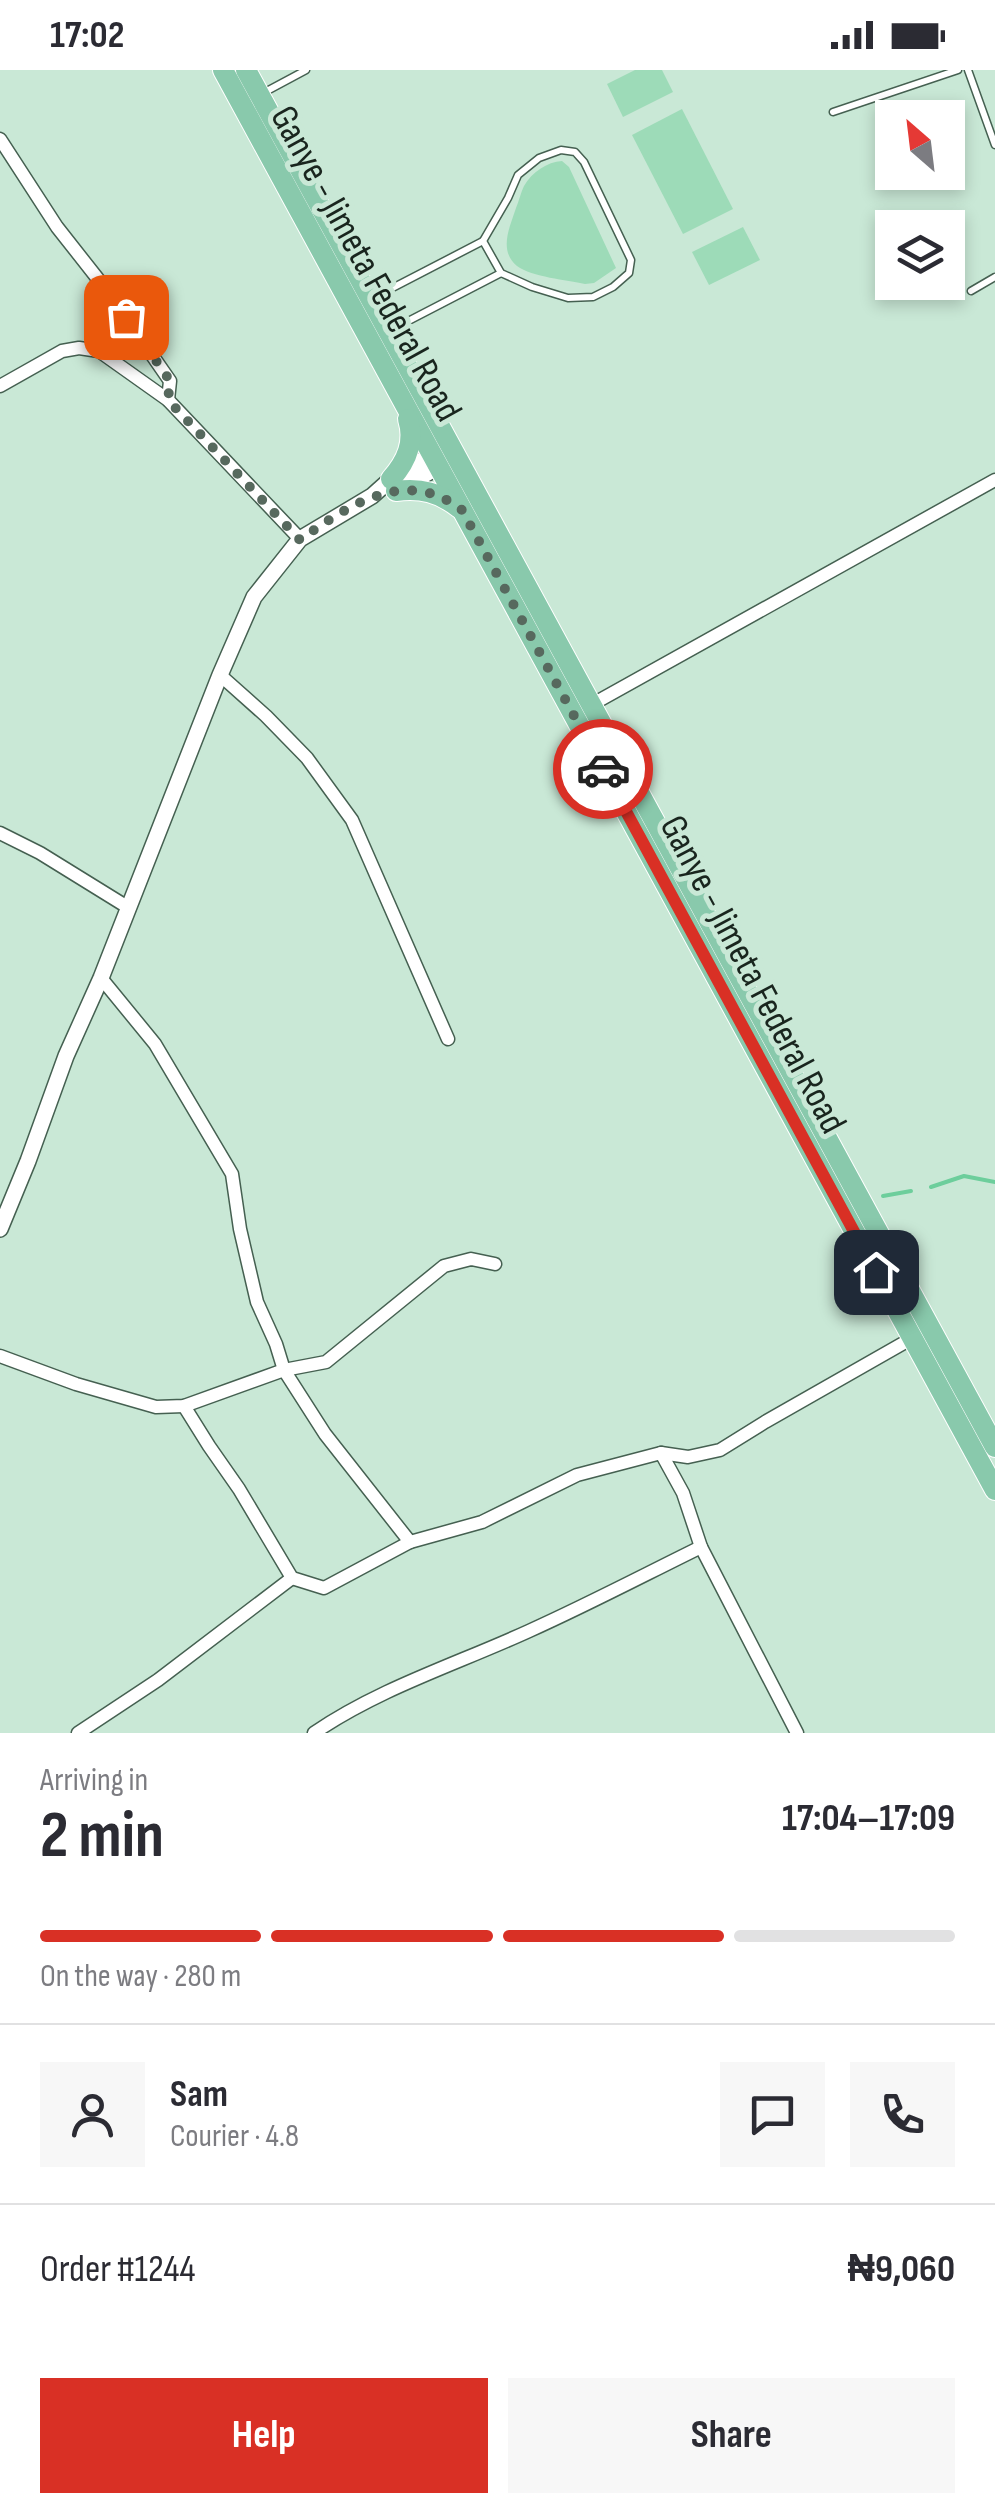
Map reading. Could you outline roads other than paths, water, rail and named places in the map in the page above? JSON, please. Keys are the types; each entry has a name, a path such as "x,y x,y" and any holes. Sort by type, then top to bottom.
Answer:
{"main road":[{"name":"Ganye - Jimeta Federal Road","path":"222,70 401,398 444,456 592,706 657,847"},
{"name":"Ganye - Jimeta Federal Road","path":"246,70 388,331 444,456 462,510 657,847 921,1333 995,1490"},
{"path":"401,398 411,442 394,485 439,494 462,510"},
{"name":"Ganye - Jimeta Federal Road","path":"921,1333 995,1447"}],"street":[{"path":"0,139 57,227 170,381 168,400"},
{"path":"0,386 62,351 99,351 168,400 300,540"},
{"path":"0,1229 66,1056 102,978 254,597 300,540 444,456"},
{"path":"592,706 995,480"},
{"path":"220,675 307,758 352,820 448,1039"},
{"path":"0,833 128,908"},
{"path":"102,978 155,1044 232,1174 257,1302 284,1370 325,1434 410,1542"},
{"path":"0,1356 156,1407 184,1406 284,1370 326,1362 444,1266 471,1260 495,1264"},
{"path":"184,1406 292,1578 324,1588 410,1542 482,1522 577,1475 661,1453 688,1457 720,1450 921,1333"},
{"path":"661,1453 683,1494 701,1546 794,1732"},
{"path":"314,1733 389,1690 529,1631 701,1546"},
{"path":"78,1733 158,1680 292,1578"}],"lane":[{"path":"260,95 306,70"},
{"path":"833,112 958,70"},
{"path":"968,70 995,146"},
{"path":"370,300 483,241 518,175 539,158 561,150 575,152 584,162 631,260 629,273 613,287 593,296 568,298 501,273 483,241"},
{"path":"388,331 501,273"},
{"path":"970,291 995,277"}],"waterway":[{"path":"931,1187 964,1176 995,1182"},
{"path":"883,1196 911,1191"}]}
